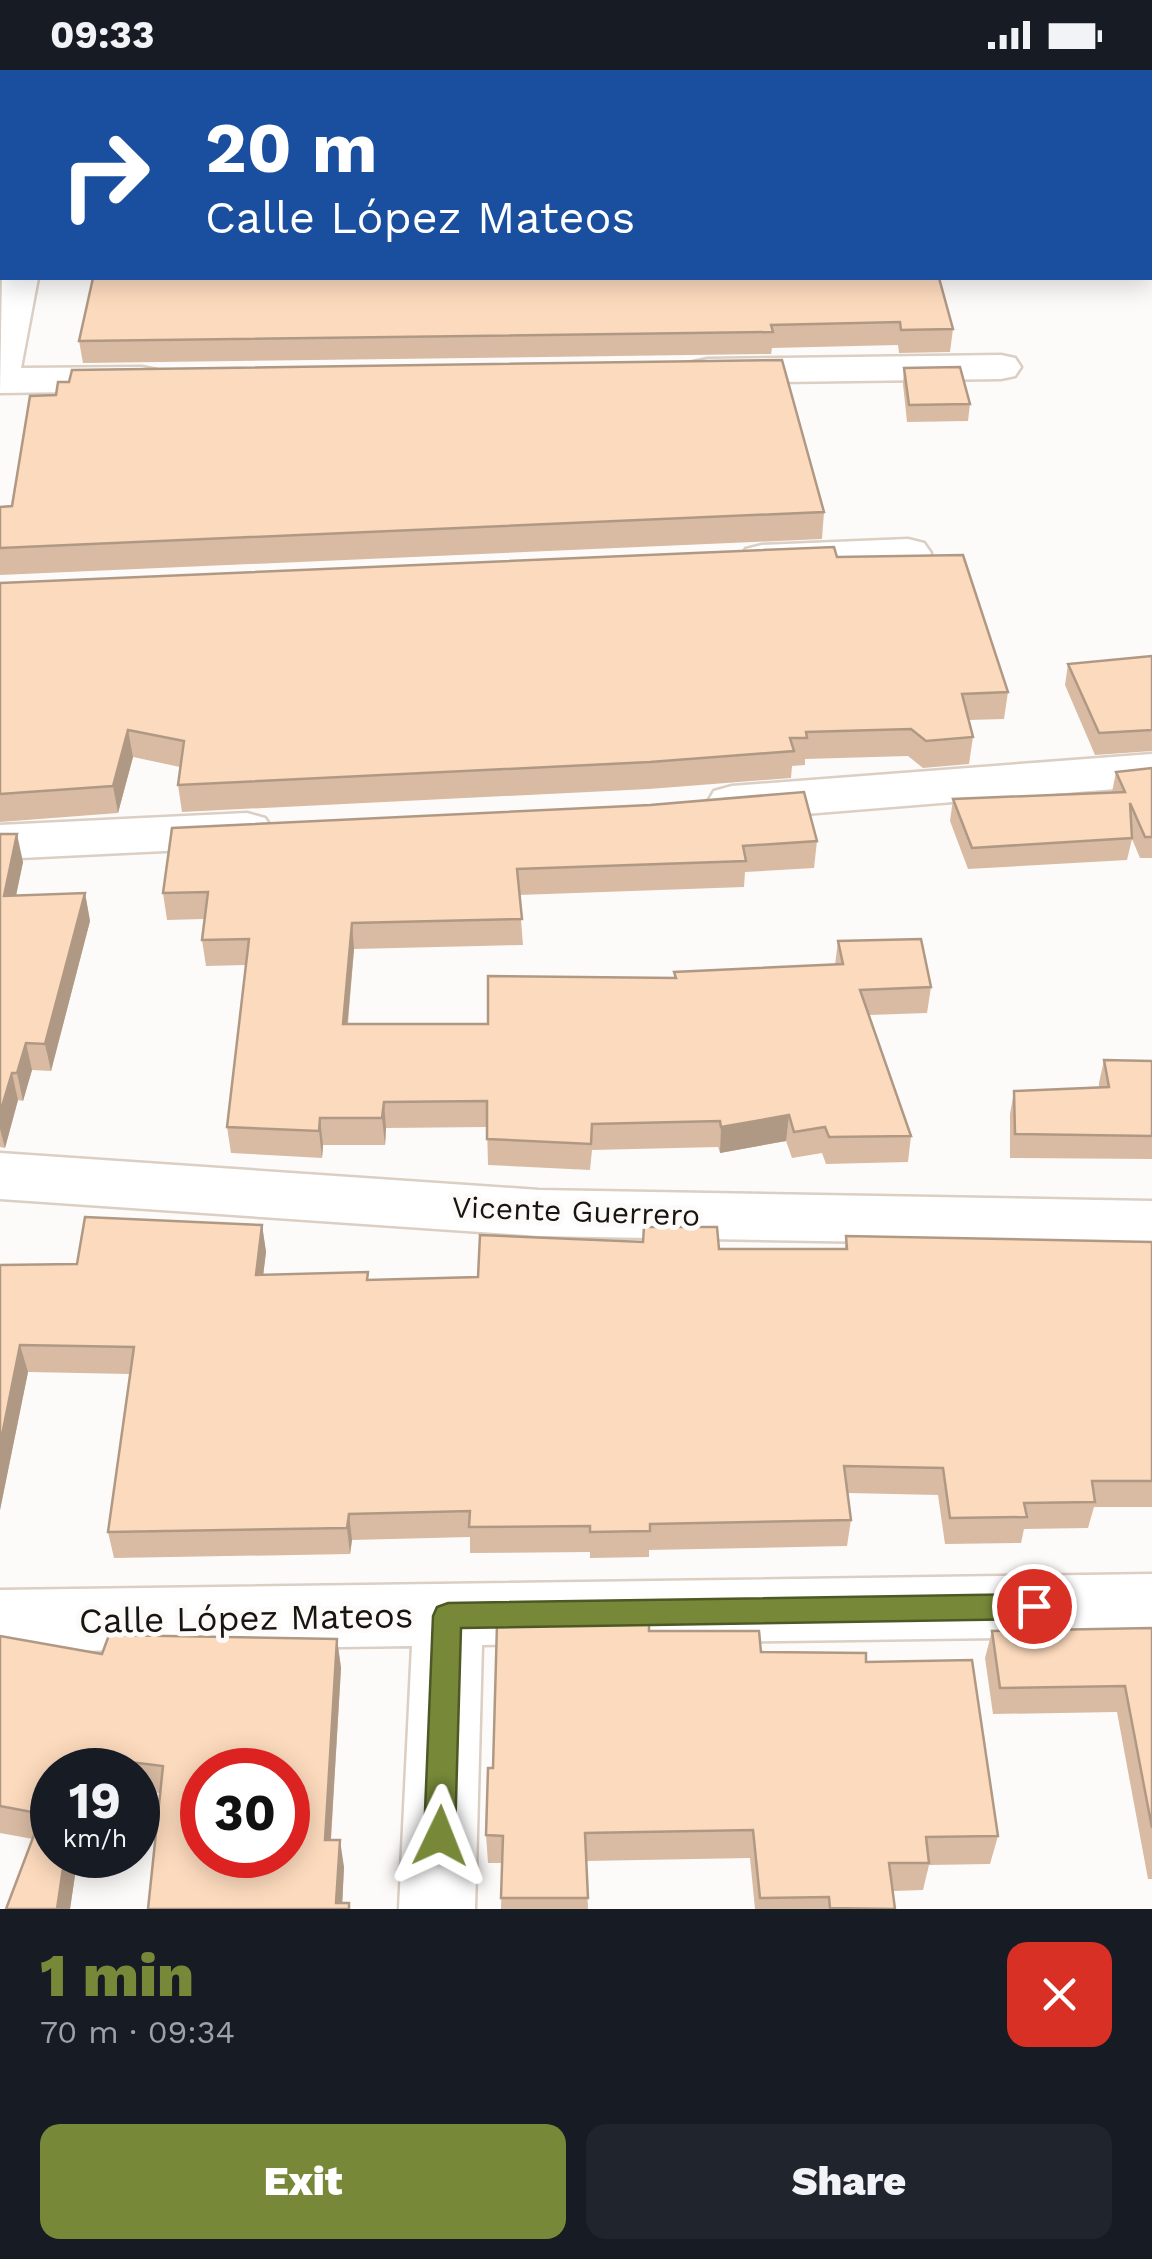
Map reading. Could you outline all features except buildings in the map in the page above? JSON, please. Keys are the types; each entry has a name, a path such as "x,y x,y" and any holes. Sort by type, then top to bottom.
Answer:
{"street":[{"path":"0,374 19,280"},
{"path":"667,372 1000,367"},
{"path":"0,382 176,379"},
{"path":"710,562 908,553"},
{"path":"688,806 1152,770"},
{"path":"0,842 295,827"},
{"name":"Vicente Guerrero","path":"0,1176 539,1213 1152,1224"},
{"name":"Calle López Mateos","path":"0,1621 1152,1605"},
{"path":"437,1909 448,1616"}],"route":[{"path":"440,1836 448,1616 1034,1606"}]}
